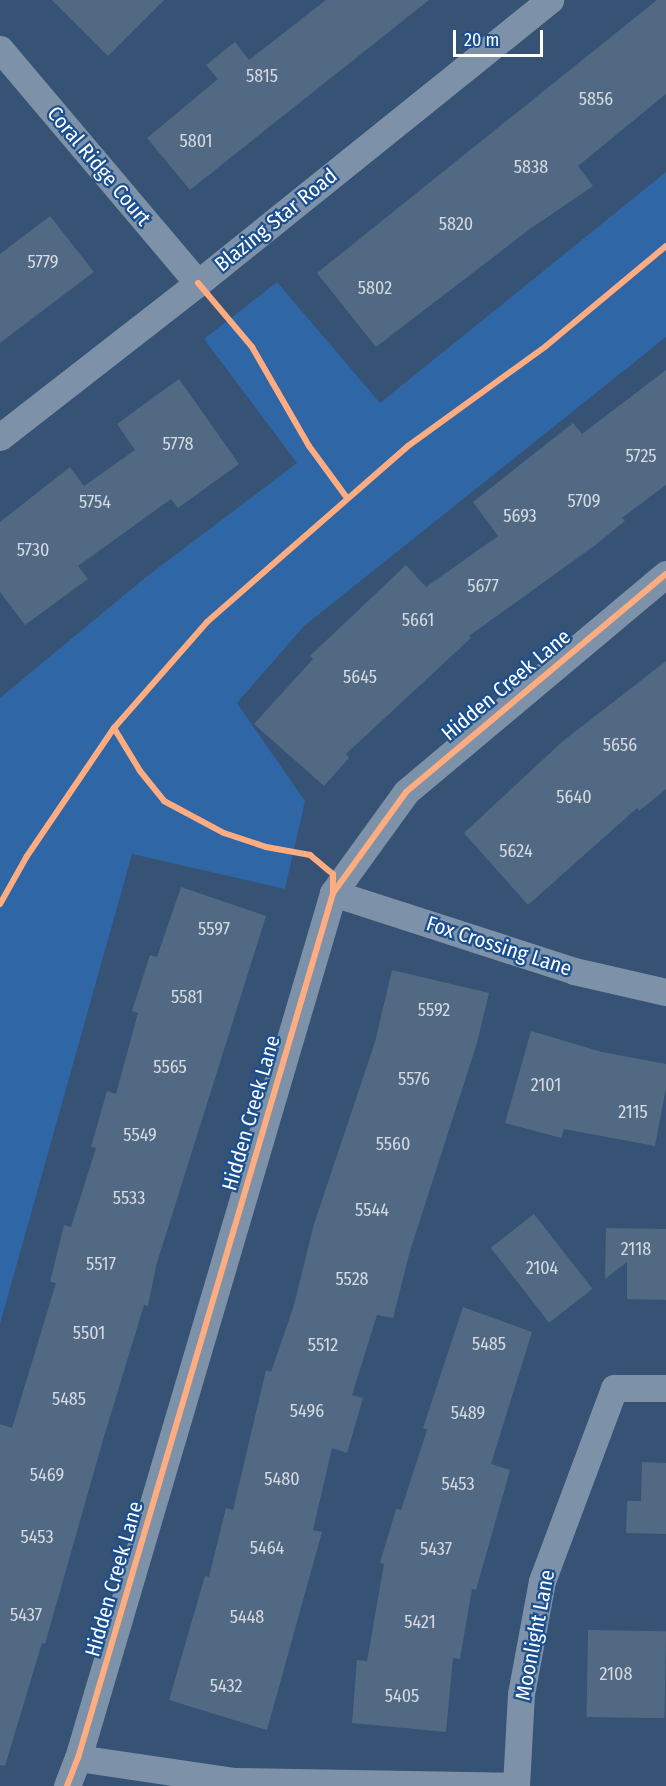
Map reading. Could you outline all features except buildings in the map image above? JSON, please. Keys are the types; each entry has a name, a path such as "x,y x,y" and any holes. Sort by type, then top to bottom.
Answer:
{"street":[{"name":"Blazing Star Road","path":"0,437 198,283 550,0"},
{"name":"Coral Ridge Court","path":"0,49 198,283"},
{"name":"Hidden Creek Lane","path":"67,1786 78,1758 333,893 405,792 666,574"},
{"name":"Fox Crossing Lane","path":"333,893 574,970 666,992"},
{"name":"Moonlight Lane","path":"516,1786 521,1694 542,1581 614,1388 666,1388"},
{"path":"78,1758 234,1781 516,1786"}],"shaded area":[{"path":"666,172 666,337 304,626 237,703 305,801 285,889 132,854 0,1324 0,698 146,577 297,463 204,339 277,282 380,403"}],"cycle path":[{"path":"0,904 27,856 114,728 207,622 408,446 546,346 666,246"},
{"path":"198,283 252,347 309,446 347,498"},
{"path":"67,1786 78,1758 333,893 406,792 666,574"},
{"path":"114,728 140,771 164,801 224,833 266,847 310,855 333,874 333,893"}]}
